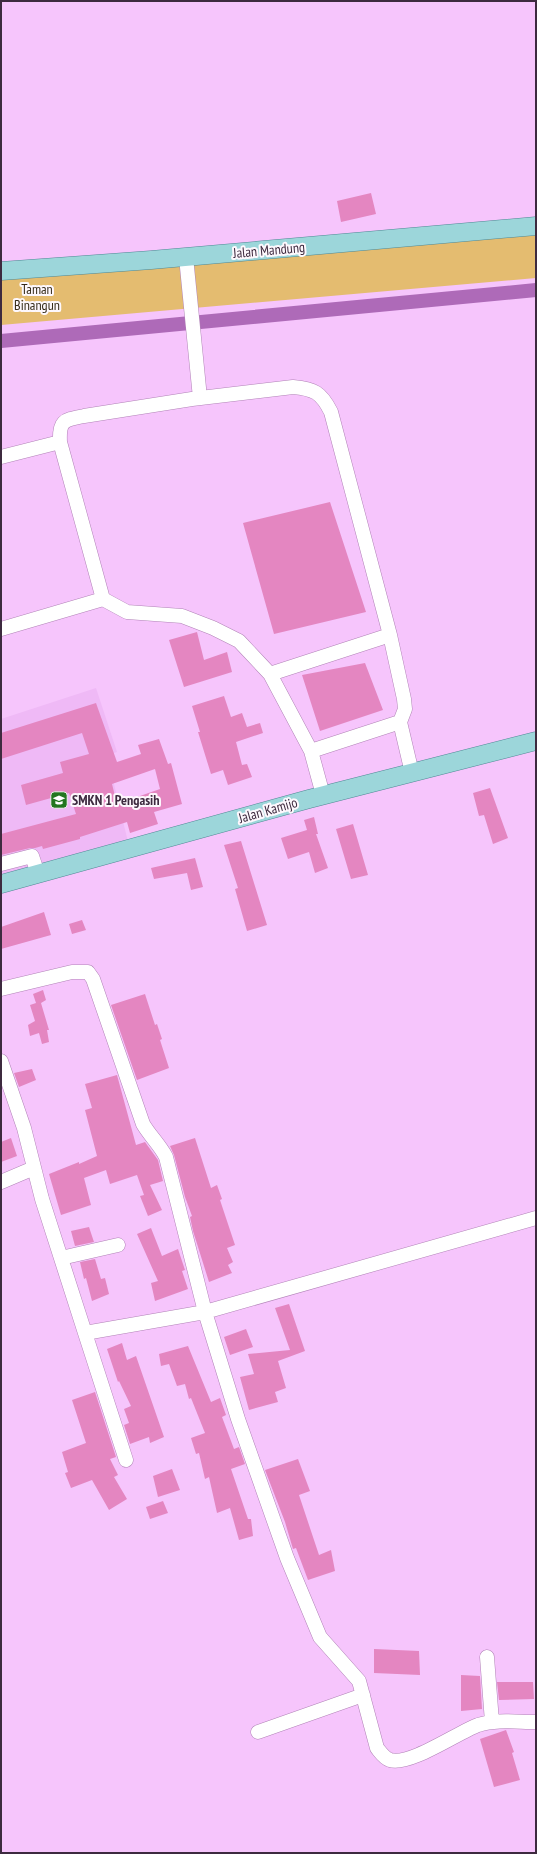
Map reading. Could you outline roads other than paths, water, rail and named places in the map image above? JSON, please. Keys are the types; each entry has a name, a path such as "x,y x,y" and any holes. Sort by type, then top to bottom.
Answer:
{"main road":[{"name":"Jalan Mandung","path":"1,271 186,257 536,226"},
{"name":"Jalan Kamijo","path":"1,884 323,795 536,741"}],"street":[{"path":"186,257 200,398"},
{"path":"103,599 60,442 59,429 62,424 73,418 200,398 293,387 308,388 325,399 331,412 390,636 404,699 405,709 400,722 412,773"},
{"path":"1,458 60,442"},
{"path":"1,629 103,599 127,612 182,616 213,628 239,641 270,674 311,751 323,795"},
{"path":"270,674 390,636"},
{"path":"311,751 400,722"},
{"path":"1,864 32,856 38,874"},
{"path":"1,989 72,972 88,972 93,979 143,1124 148,1133 160,1146 166,1157 205,1312 238,1419 293,1572 320,1637 326,1646 355,1676 363,1696 377,1748 382,1756 391,1760 408,1759 478,1725 492,1722 536,1722"},
{"path":"1,1061 4,1082 24,1128 34,1168 61,1258 126,1460"},
{"path":"1,1182 34,1168"},
{"path":"85,1333 205,1312 536,1218"},
{"path":"61,1258 118,1245"},
{"path":"487,1657 492,1722"},
{"path":"258,1732 363,1696"}],"waterway":[{"path":"1,341 536,290"}],"place":[{"name":"SMKN 1 Pengasih","path":"59,800"}],"park label":[{"name":"Taman Binangun","path":"37,298"}]}
